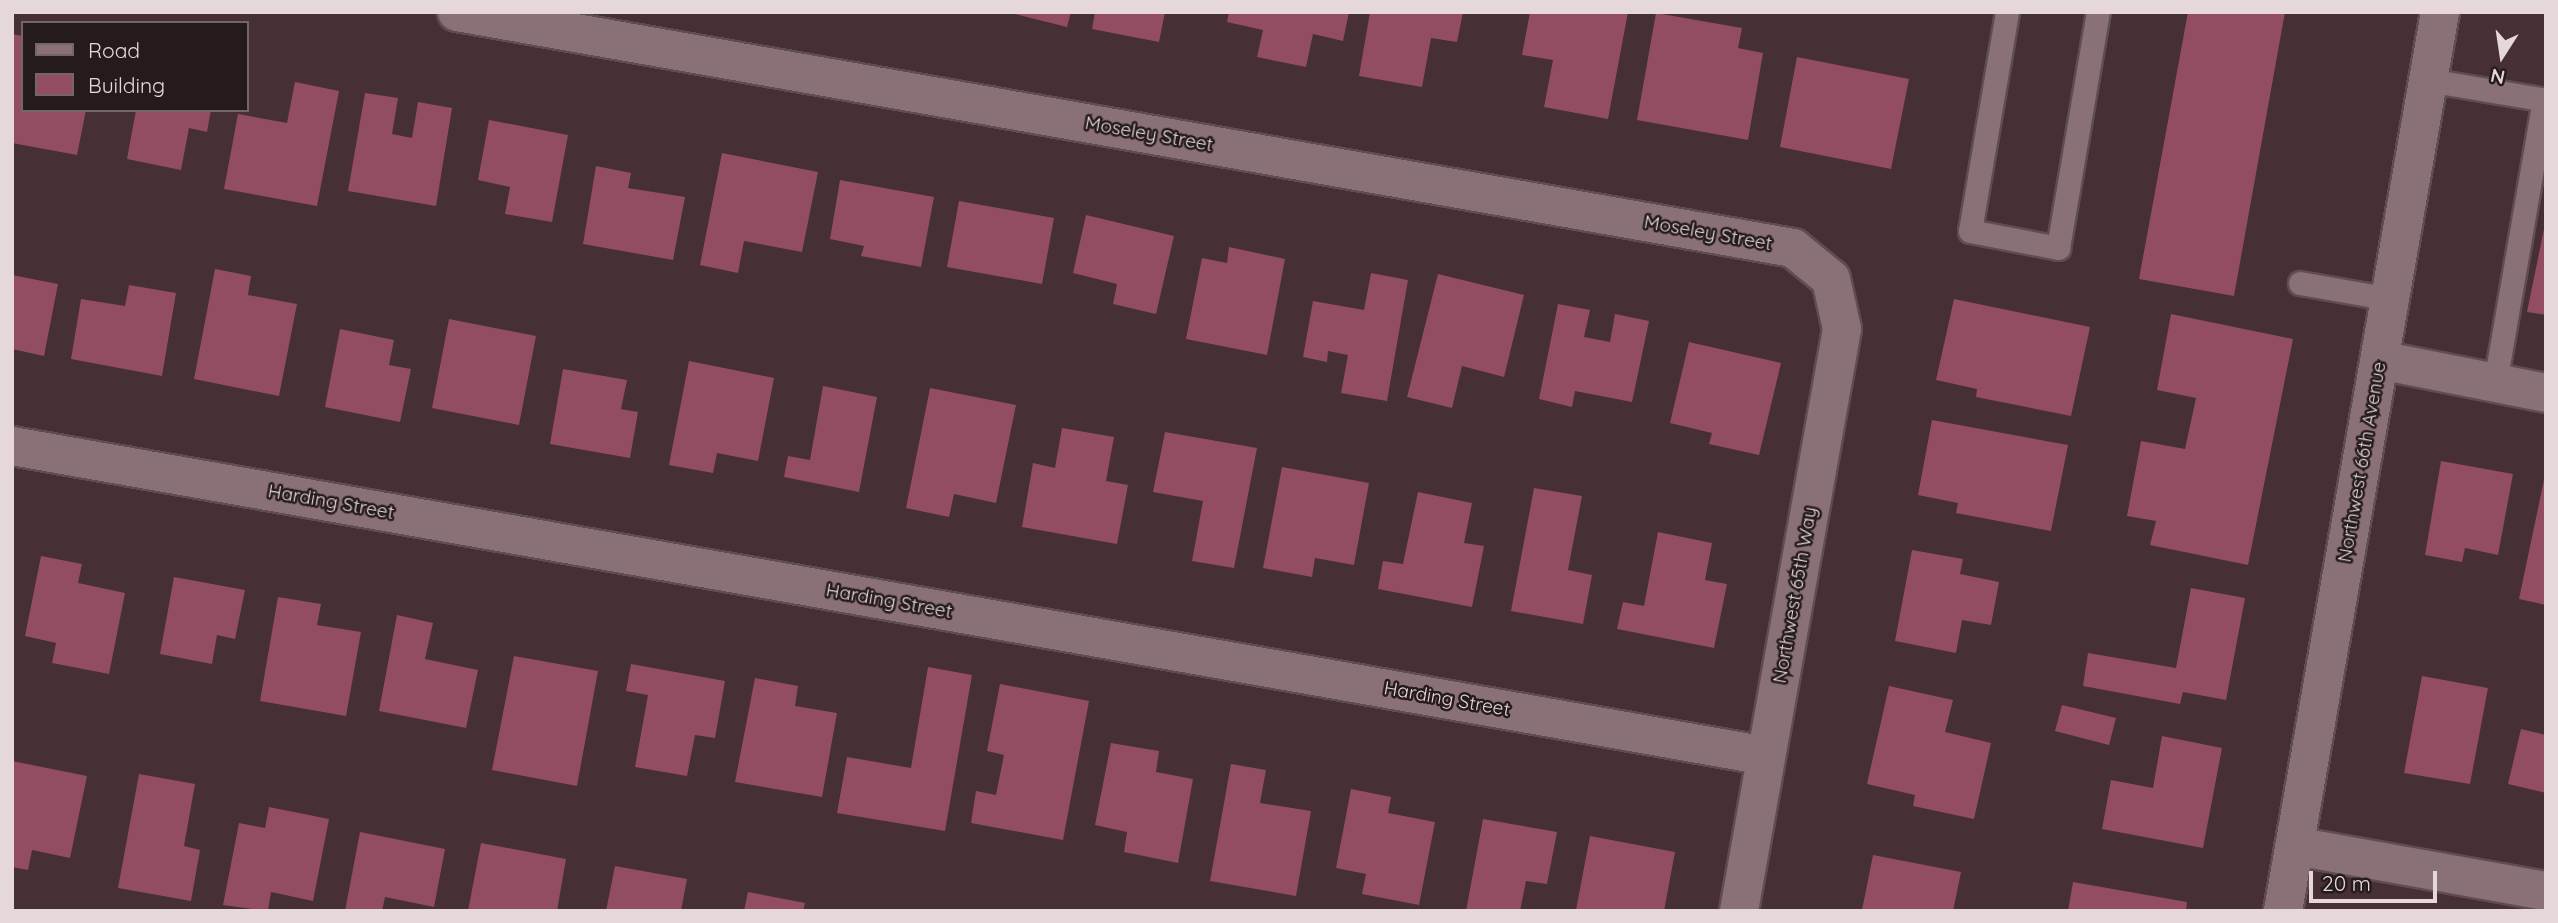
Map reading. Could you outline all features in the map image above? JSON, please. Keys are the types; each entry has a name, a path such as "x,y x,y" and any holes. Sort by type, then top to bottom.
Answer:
{"street":[{"name":"Moseley Street","path":"457,12 1793,248 1831,279"},
{"name":"Northwest 66th Avenue","path":"2283,911 2440,12"},
{"name":"Northwest 65th Way","path":"1739,911 1842,329 1831,279"},
{"path":"2380,360 2546,393"},
{"name":"Harding Street","path":"12,446 1766,756"},
{"path":"2295,846 2546,891"}],"lane":[{"path":"2007,12 1970,231 2058,248 2098,12"},
{"path":"2428,80 2545,100 2495,383"},
{"path":"2300,283 2391,299"}],"building":[{"path":"1007,12 1071,12 1067,27"},
{"path":"1095,12 1165,12 1159,42 1092,29"},
{"path":"1229,12 1349,12 1343,41 1313,34 1306,67 1257,57 1263,30 1227,22"},
{"path":"1370,12 1463,12 1457,42 1431,38 1422,87 1359,76"},
{"path":"1530,12 1628,12 1608,119 1544,107 1553,60 1522,55"},
{"path":"2188,12 2285,12 2234,296 2139,279"},
{"path":"1656,13 1742,28 1738,48 1763,53 1748,140 1637,120"},
{"path":"12,34 21,36 21,112 86,112 77,155 12,143"},
{"path":"1797,57 1909,79 1891,169 1780,147"},
{"path":"295,82 339,91 317,206 224,189 238,114 287,123"},
{"path":"365,93 398,98 392,134 412,138 418,102 452,108 436,206 348,191"},
{"path":"136,112 211,112 207,132 189,128 181,170 127,159"},
{"path":"489,120 568,135 552,222 505,214 510,187 478,180"},
{"path":"722,153 818,172 802,252 744,241 738,273 700,265"},
{"path":"596,166 631,173 628,188 685,197 673,260 583,244"},
{"path":"840,180 934,197 921,267 861,256 864,246 830,239"},
{"path":"959,201 1054,218 1042,284 947,267"},
{"path":"1086,215 1174,236 1156,314 1113,304 1117,284 1073,273"},
{"path":"2546,219 2546,315 2527,312"},
{"path":"1229,247 1285,259 1267,355 1186,339 1202,258 1227,263"},
{"path":"215,269 251,276 248,295 297,304 279,396 194,379"},
{"path":"1371,273 1408,280 1387,401 1341,393 1348,355 1328,351 1327,362 1303,357 1313,301 1364,310"},
{"path":"1438,274 1524,295 1504,377 1462,366 1452,408 1407,397"},
{"path":"12,275 58,284 44,356 12,349"},
{"path":"129,285 176,293 162,376 71,359 81,299 125,306"},
{"path":"1954,299 2090,327 2071,416 1976,397 1977,389 1936,380"},
{"path":"1558,304 1590,310 1584,337 1610,342 1615,314 1649,321 1632,402 1575,391 1572,407 1539,399"},
{"path":"2171,314 2293,339 2248,565 2150,545 2156,521 2127,516 2141,441 2185,449 2196,398 2157,390"},
{"path":"449,319 536,336 519,425 432,408"},
{"path":"340,329 394,340 389,365 411,369 400,422 325,407"},
{"path":"1689,342 1781,363 1759,455 1709,444 1712,433 1670,423"},
{"path":"689,361 774,378 758,461 717,453 713,473 669,465"},
{"path":"563,369 627,380 621,409 638,412 630,458 550,444"},
{"path":"823,386 877,397 859,492 784,477 788,456 810,460"},
{"path":"930,388 1016,405 996,503 954,494 949,517 906,508"},
{"path":"1932,420 2068,445 2051,531 1956,513 1958,503 1918,495"},
{"path":"1062,428 1114,437 1106,481 1128,485 1117,544 1022,527 1033,463 1055,468"},
{"path":"1165,432 1257,448 1234,568 1192,561 1203,501 1153,492"},
{"path":"2441,461 2513,474 2498,555 2465,548 2462,562 2425,555"},
{"path":"1282,467 1369,483 1354,565 1315,558 1312,577 1263,568"},
{"path":"2546,475 2546,605 2519,599"},
{"path":"1534,488 1582,496 1568,570 1592,575 1583,624 1511,611"},
{"path":"1418,492 1472,503 1464,543 1484,546 1472,607 1378,589 1383,561 1403,564"},
{"path":"1658,532 1712,543 1705,580 1727,584 1714,648 1617,629 1623,602 1644,606"},
{"path":"1912,550 1963,559 1960,574 1999,582 1991,625 1962,620 1956,653 1895,641"},
{"path":"41,556 82,564 78,583 125,593 109,674 52,663 56,643 25,636"},
{"path":"174,577 245,590 235,639 217,635 212,664 160,654"},
{"path":"2191,588 2245,598 2226,700 2183,692 2180,704 2083,686 2088,653 2176,668"},
{"path":"278,597 321,604 317,625 361,632 346,716 260,701"},
{"path":"397,615 433,623 425,659 478,670 466,728 379,711"},
{"path":"514,656 598,671 577,786 492,770"},
{"path":"631,664 725,681 715,738 695,735 687,776 635,767 648,695 626,691"},
{"path":"928,667 972,675 945,831 837,813 847,757 911,768"},
{"path":"2422,676 2488,688 2470,784 2404,773"},
{"path":"755,678 798,686 795,706 837,713 822,797 735,782"},
{"path":"1000,684 1089,701 1063,840 971,823 976,791 996,795 1004,755 987,751"},
{"path":"1889,686 1953,700 1945,732 1991,743 1974,819 1913,806 1915,795 1867,784"},
{"path":"2062,705 2116,718 2109,745 2055,731"},
{"path":"2521,729 2546,735 2546,793 2508,784"},
{"path":"2162,736 2222,748 2203,848 2102,829 2111,780 2153,788"},
{"path":"1111,743 1159,751 1156,772 1193,779 1178,863 1124,852 1127,832 1095,825"},
{"path":"12,761 87,776 70,858 32,850 28,870 12,867"},
{"path":"1231,764 1266,770 1260,803 1311,811 1296,896 1210,881"},
{"path":"139,774 195,784 184,846 200,850 191,901 118,888"},
{"path":"1351,789 1391,797 1388,813 1435,822 1419,905 1362,894 1366,874 1336,868"},
{"path":"269,807 329,819 313,901 271,892 268,911 223,905 239,823 265,828"},
{"path":"1483,819 1557,832 1547,884 1526,881 1520,911 1466,911"},
{"path":"360,832 445,849 434,907 385,897 382,911 345,911"},
{"path":"1590,836 1675,852 1664,911 1576,910"},
{"path":"481,843 566,859 557,911 468,911"},
{"path":"1873,855 1961,872 1953,911 1844,911 1862,910"},
{"path":"615,866 687,879 681,911 606,911"},
{"path":"2073,882 2187,902 2186,911 2068,911"},
{"path":"748,892 805,903 803,911 744,911"}]}
